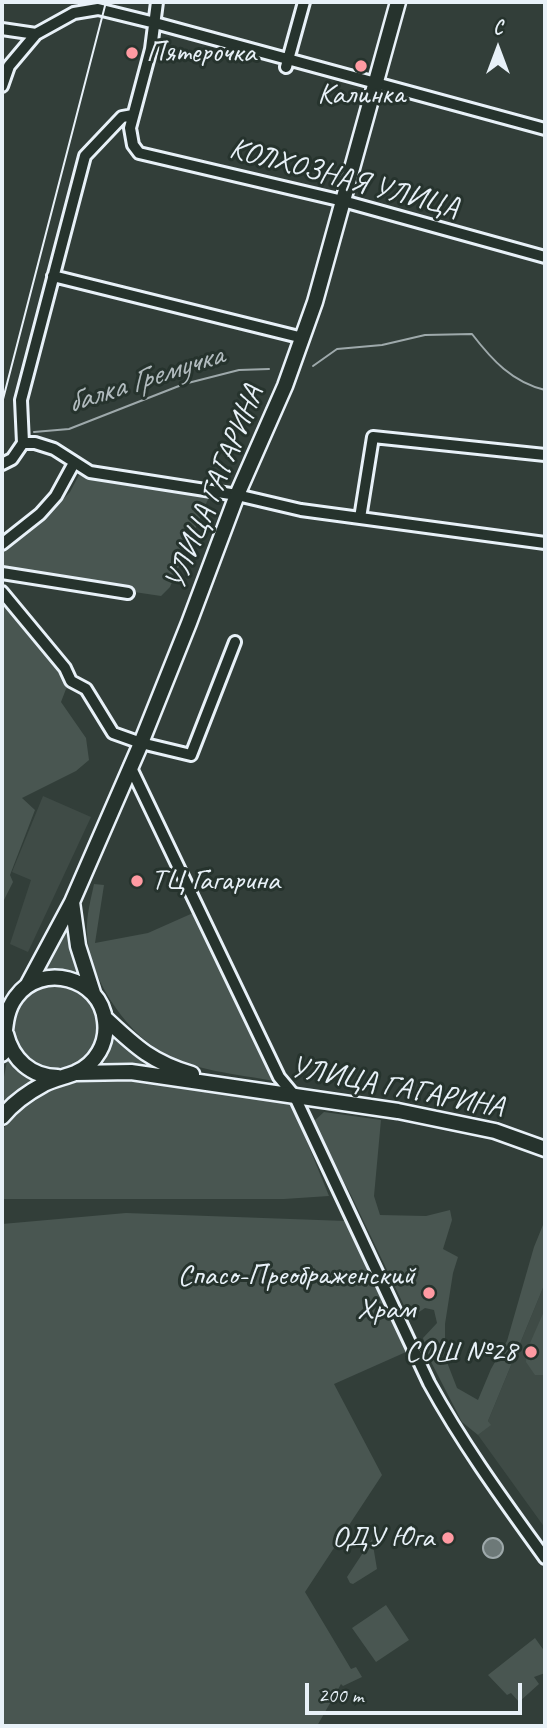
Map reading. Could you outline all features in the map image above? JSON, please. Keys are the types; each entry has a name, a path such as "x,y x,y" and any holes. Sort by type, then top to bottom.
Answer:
{"main road":[{"name":"УЛИЦА ГАГАРИНА","path":"27,986 72,902 141,743 237,495 285,386 303,338 398,2"},
{"path":"72,902 78,946 105,1018 143,1053 161,1063 237,1086"},
{"path":"2,1054 9,1009 27,986 50,977 62,977 85,986 94,994"},
{"path":"2,1116 34,1090 87,1066 97,1056 103,1044 105,1018"},
{"path":"6,1032 9,1044 22,1064 43,1075 131,1072 237,1086"},
{"name":"УЛИЦА ГАГАРИНА","path":"237,1086 398,1111 484,1129 545,1149"}],"street":[{"path":"2,464 12,459 23,443 21,400 85,156 122,117 133,115 144,80 157,2"},
{"path":"287,63 304,2"},
{"path":"2,86 9,66 36,34 74,13 97,9 155,23 287,63 374,83 545,129"},
{"path":"2,29 36,34"},
{"name":"КОЛХОЗНАЯ УЛИЦА","path":"133,115 130,128 133,145 139,153 343,201 545,257"},
{"path":"53,276 303,338"},
{"path":"360,518 373,437 545,455"},
{"path":"23,443 35,443 54,449 90,472 237,495 300,510 545,543"},
{"path":"2,544 40,514 56,496 74,463"},
{"path":"2,573 128,593"},
{"path":"2,592 65,668 71,681 86,689 113,733 191,755 235,642"},
{"path":"130,766 279,1077 294,1095 429,1383 454,1430 545,1558"}],"shaded area":[{"path":"79,475 179,489 209,497 170,587 161,596 7,573 2,570 2,550 7,542 23,535 35,523 39,524 70,492"},
{"path":"2,597 71,684 61,702 86,738 89,760 76,771 22,798 35,810 10,875 13,882 2,904"},
{"path":"43,796 91,817 28,952 10,944 31,880 12,872"},
{"path":"94,884 104,885 95,943 148,933 193,913 277,1079 274,1081 230,1074 187,1063 160,1051 133,1029 101,983 89,949 87,920"},
{"path":"66,931 70,932 79,975 60,970 39,974"},
{"path":"56,986 72,989 86,998 95,1012 98,1028 95,1044 86,1058 72,1067 56,1070 40,1067 26,1058 17,1044 14,1028 17,1012 26,998 40,989"},
{"path":"113,1033 147,1065 146,1067 99,1064"},
{"path":"8,1056 40,1081 2,1106 2,1087"},
{"path":"84,1078 115,1079 278,1099 292,1105 329,1196 284,1199 2,1199 2,1133 8,1122 25,1105 37,1098"},
{"path":"324,1112 381,1120 374,1196 380,1215 426,1216 450,1210 452,1220 443,1249 458,1257 445,1324 445,1357 457,1388 478,1400 507,1341 534,1247 545,1220 545,1283 488,1421 491,1425 478,1435 462,1422 428,1356 423,1338 437,1323 434,1310 425,1308 410,1318 351,1195 312,1123"},
{"path":"126,1213 346,1221 406,1352 334,1384 382,1475 305,1592 351,1669 356,1667 362,1677 343,1686 341,1684 317,1726 2,1726 2,1224"},
{"name":"СОШ №28","path":"545,1283 545,1528 478,1435 490,1425 488,1421"},
{"path":"545,1309 545,1375 535,1375 526,1362 527,1350"},
{"path":"493,1538 500,1541 503,1548 500,1555 493,1558 486,1555 483,1548 486,1541"},
{"path":"372,1539 377,1569 353,1584 350,1583 347,1577"},
{"path":"386,1605 409,1640 376,1662 352,1628"},
{"path":"535,1638 545,1652 545,1673 534,1677 539,1684 519,1702 511,1693 507,1695 488,1675"}],"waterway":[{"name":"балка Гремучка","path":"313,366 337,349 382,345 425,335 472,334 487,353 513,376 545,390"},
{"name":"балка Гремучка","path":"34,432 69,429 184,384 239,370 269,369"}],"railway":[{"path":"2,403 106,2"}],"place":[{"name":"Пятерочка","path":"132,53"},
{"name":"Калинка","path":"361,66"},
{"name":"ТЦ Гагарина","path":"137,881"},
{"name":"Спасо-Преображенский Храм","path":"429,1293"},
{"name":"СОШ №28","path":"531,1352"},
{"name":"ОДУ Юга","path":"448,1538"}]}
